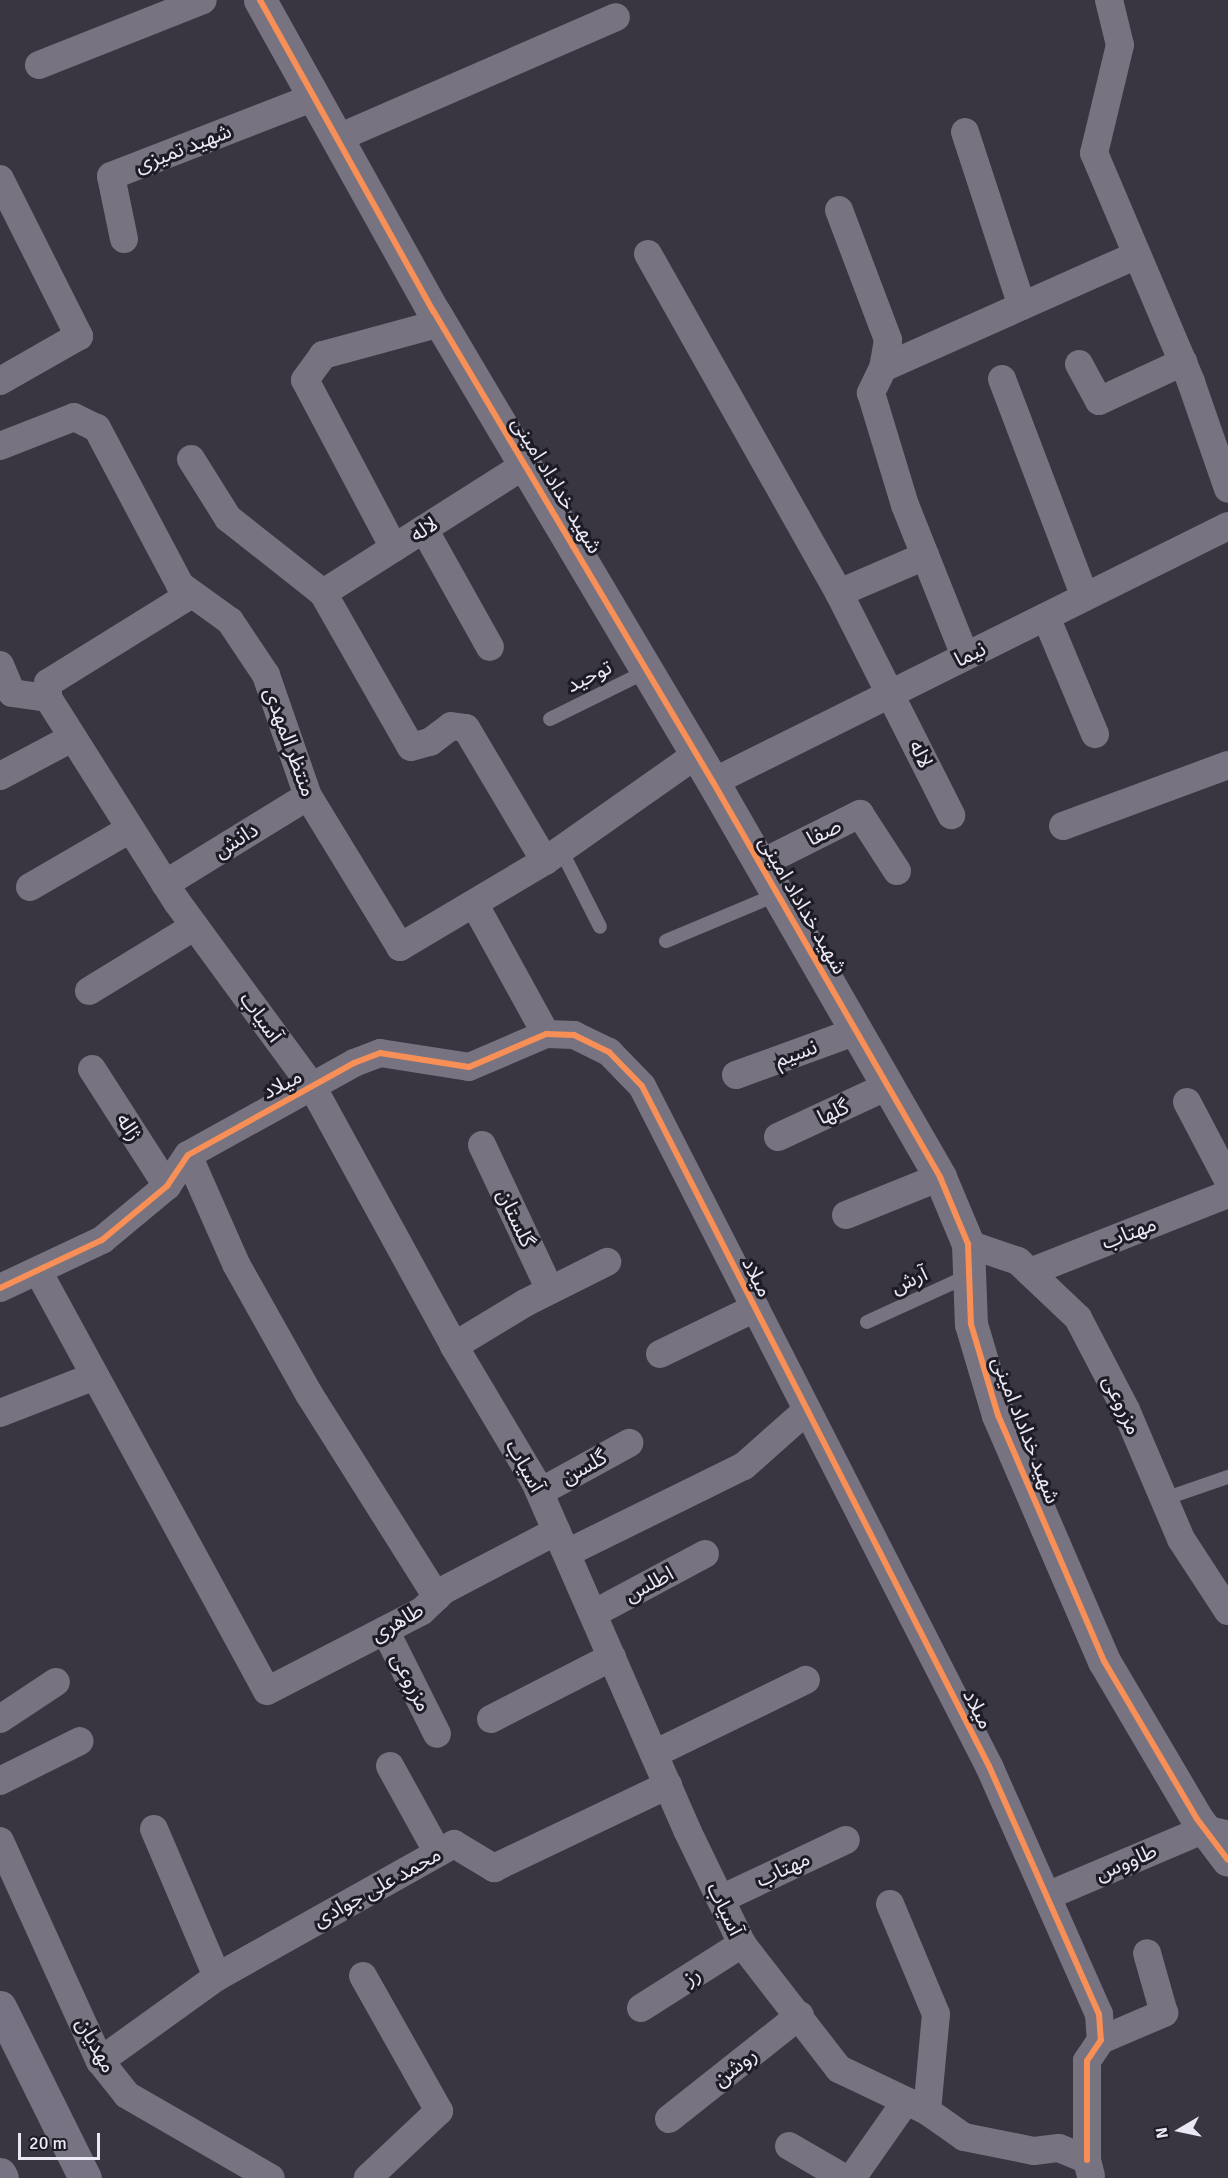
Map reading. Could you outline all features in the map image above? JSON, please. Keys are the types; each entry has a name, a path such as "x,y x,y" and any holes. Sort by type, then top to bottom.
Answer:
{"main road":[{"path":"0,2007 85,2178"},
{"path":"0,2174 2,2178"}],"street":[{"path":"39,65 203,0"},
{"name":"شهید خداداد امینی","path":"260,0 441,323 705,768 940,1177 968,1260 970,1324 998,1415 1104,1661 1216,1832 1228,1860"},
{"path":"1109,0 1120,45 1094,153 1183,362 1228,489"},
{"path":"338,138 616,17"},
{"name":"شهید تمیزی","path":"124,239 111,176 315,97"},
{"path":"965,132 1022,306"},
{"path":"0,179 79,336 0,381"},
{"path":"839,210 888,340 882,368 871,393 925,556 965,656"},
{"name":"لاله","path":"648,254 839,593 892,693 951,815"},
{"path":"882,368 1137,255"},
{"path":"394,548 305,380 323,355 441,323"},
{"path":"1079,364 1099,401 1183,362"},
{"path":"1002,379 1085,597"},
{"name":"منتظر المهدی","path":"0,446 74,417 97,428 149,531 190,595 230,621 266,675 308,796 400,947 475,905 553,855 705,768"},
{"path":"191,459 228,518 323,593 411,747 430,742 451,726 466,728 553,855"},
{"name":"لاله","path":"323,593 526,464"},
{"name":"نیما","path":"705,768 892,693 1228,526"},
{"path":"424,529 490,647"},
{"path":"839,593 925,556"},
{"path":"0,665 12,693 48,698 48,683 190,595"},
{"path":"1046,617 1095,734"},
{"name":"آسیاب","path":"48,698 165,884 313,1088 454,1346 540,1492 654,1754 742,1944 800,2015 839,2069 916,2106 964,2137 1034,2151 1059,2148 1089,2169"},
{"path":"0,776 72,738"},
{"path":"1063,826 1228,765"},
{"name":"دانش","path":"165,884 308,796"},
{"name":"صفا","path":"760,864 860,814 897,871"},
{"path":"30,887 130,829"},
{"path":"475,905 546,1034"},
{"path":"89,991 195,926"},
{"name":"نسیم","path":"736,1075 856,1031"},
{"name":"میلاد","path":"0,1288 102,1240 167,1186 188,1155 221,1133 313,1088 354,1063 380,1053 469,1067 546,1034 574,1035 609,1052 642,1086 806,1412 989,1766 1099,2014 1101,2040"},
{"name":"ژاله","path":"92,1069 167,1186"},
{"name":"گلها","path":"778,1137 888,1086"},
{"path":"1187,1102 1228,1180"},
{"name":"گلستان","path":"482,1145 550,1290"},
{"path":"188,1155 236,1264 309,1394 436,1597"},
{"path":"846,1215 940,1177"},
{"name":"مهتاب","path":"1030,1272 1228,1194"},
{"name":"مزروعی","path":"968,1260 1018,1261 1078,1318 1126,1410 1180,1539 1228,1611"},
{"path":"454,1346 550,1290 607,1262"},
{"path":"0,1413 95,1376 38,1271"},
{"path":"660,1354 755,1308"},
{"name":"طاهری","path":"95,1376 267,1691 422,1611 436,1597 744,1466 806,1412"},
{"name":"گلسن","path":"540,1492 629,1443"},
{"name":"اطلس","path":"593,1614 705,1554"},
{"name":"مزروعی","path":"385,1630 437,1734"},
{"path":"492,1719 612,1658"},
{"path":"654,1754 806,1680"},
{"path":"0,1719 56,1682"},
{"path":"0,1781 80,1741"},
{"path":"390,1766 438,1853"},
{"name":"محمد علی جوادی","path":"100,2061 217,1977 454,1844 494,1868 668,1785"},
{"path":"154,1829 217,1977"},
{"name":"طاووس","path":"1047,1896 1216,1832"},
{"name":"مهدیان","path":"0,1840 100,2061 127,2095 271,2178"},
{"name":"مهتاب","path":"721,1899 846,1840"},
{"path":"852,2178 916,2106 936,2014 890,1904"},
{"name":"رز","path":"641,2008 742,1944"},
{"path":"1089,2169 1087,2061 1101,2040 1164,2013 1147,1953"},
{"path":"363,1976 439,2111 368,2178"},
{"name":"روشن","path":"669,2119 800,2015"},
{"path":"789,2146 844,2178"}],"lane":[{"name":"توحید","path":"550,718 647,671"},
{"path":"553,855 600,927"},
{"path":"666,941 778,894"},
{"name":"آرش","path":"867,1322 968,1260"},
{"path":"1164,1499 1228,1477"}],"cycle path":[{"path":"260,0 434,312 713,782 940,1177 968,1244 971,1324 998,1415 1104,1661 1197,1819 1228,1860"},
{"path":"0,1288 102,1240 167,1186 188,1155 354,1063 380,1053 469,1067 546,1034 574,1035 609,1052 642,1086 989,1766 1099,2014 1101,2040 1087,2061 1087,2160"}]}
